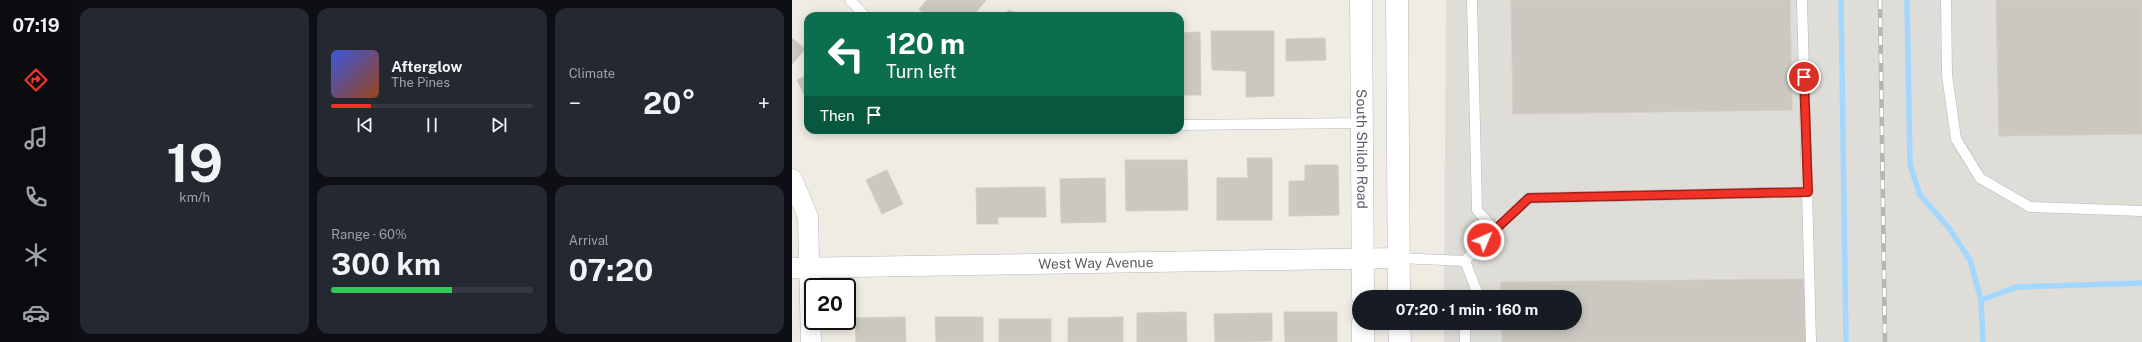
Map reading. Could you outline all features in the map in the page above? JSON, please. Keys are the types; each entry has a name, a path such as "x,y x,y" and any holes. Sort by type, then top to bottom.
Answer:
{"main road":[{"name":"South Shiloh Road","path":"1361,0 1363,290"},
{"path":"1397,0 1399,290"},
{"path":"1363,330 1363,342"},
{"path":"1399,330 1400,342"}],"street":[{"path":"792,179 808,217 801,268 811,342"},
{"name":"West Way Avenue","path":"801,268 1399,258"}],"lane":[{"path":"850,0 861,12"},
{"path":"1472,0 1477,210 1494,229"},
{"path":"1802,0 1811,342"},
{"path":"1946,0 1947,75 1956,140 1980,178 2030,207 2142,211"},
{"path":"1184,125 1362,123"},
{"path":"1465,261 1494,229 1529,198 1808,192"},
{"path":"1399,258 1465,261"},
{"path":"1465,261 1476,290"},
{"path":"1465,330 1465,342"}],"shaded area":[{"path":"1446,0 2142,0 2142,342 1444,342 1444,330 1582,330 1582,290 1444,290"}],"building":[{"path":"927,0 986,0 976,12 922,12 919,9"},
{"path":"1511,0 1790,0 1792,110 1513,114"},
{"path":"1996,0 2142,0 2142,134 1999,136"},
{"path":"1211,31 1274,31 1274,96 1246,97 1246,71 1212,70"},
{"path":"1200,32 1201,95 1184,95 1184,33"},
{"path":"792,38 804,48 804,50 792,64"},
{"path":"1325,38 1326,60 1286,61 1286,39"},
{"path":"804,77 804,94 797,80"},
{"path":"1247,158 1272,158 1272,220 1217,220 1217,178 1248,178"},
{"path":"1125,160 1187,160 1188,210 1126,211"},
{"path":"1305,165 1338,165 1339,215 1289,216 1289,181 1305,181"},
{"path":"887,170 903,204 882,214 866,180"},
{"path":"1105,178 1106,222 1061,223 1060,179"},
{"path":"1045,187 1046,217 998,217 998,224 977,224 976,188"},
{"path":"1804,279 1805,342 1502,342 1502,330 1582,330 1582,290 1501,290 1501,282"},
{"path":"1186,312 1187,342 1137,342 1137,313"},
{"path":"1284,312 1337,312 1337,342 1285,342"},
{"path":"1272,313 1272,341 1215,342 1214,314"},
{"path":"905,317 906,342 856,342 856,318"},
{"path":"935,317 983,317 983,342 936,342"},
{"path":"1123,317 1123,342 1068,342 1068,318"},
{"path":"999,319 1051,319 1051,342 999,342"}],"waterway":[{"path":"1841,0 1846,342"},
{"path":"1907,0 1910,165 1920,195 1949,228 1970,260 1981,300 1983,342"},
{"path":"1981,300 2017,287 2142,283"}],"railway":[{"path":"1880,0 1885,342"}],"route":[{"path":"1484,240 1494,229 1529,198 1808,192 1804,77"}]}
